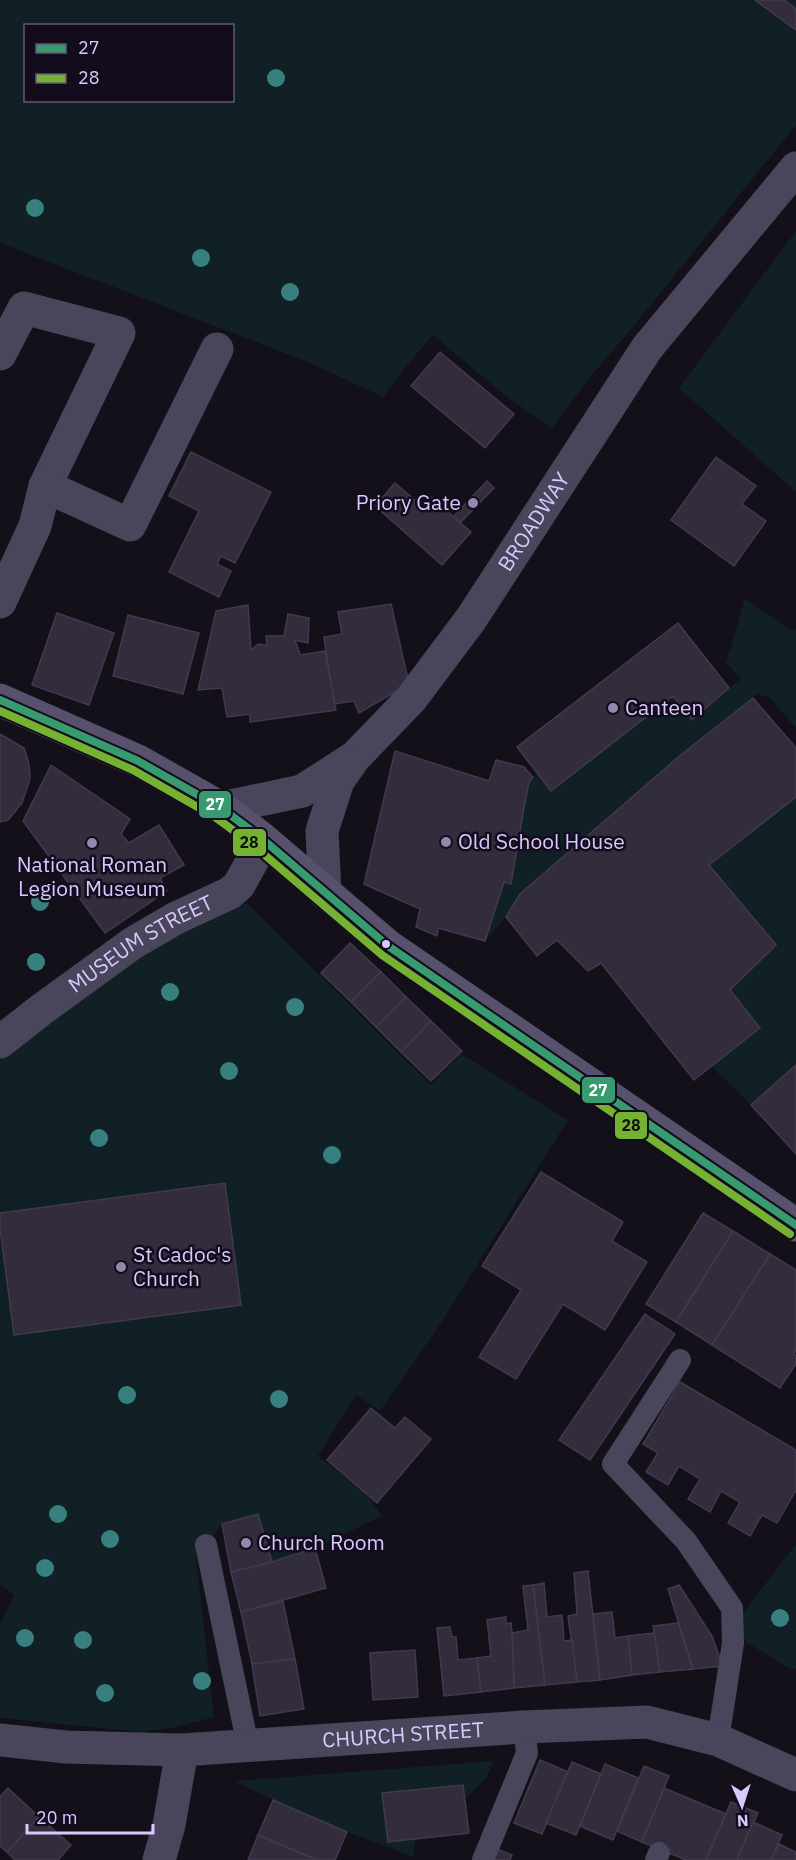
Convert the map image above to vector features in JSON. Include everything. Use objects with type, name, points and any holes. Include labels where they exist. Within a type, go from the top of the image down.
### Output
[{"type":"main road","points":[[0,700],[138,761],[221,808],[253,832],[388,946],[796,1225]]},
{"type":"street","name":"BROADWAY","points":[[221,808],[302,791],[355,757],[411,699],[471,619],[647,348],[796,168]]},
{"type":"street","points":[[0,354],[24,308],[119,333],[45,486],[35,526],[0,602]]},
{"type":"street","points":[[45,486],[130,525],[218,349]]},
{"type":"street","points":[[325,893],[322,831],[338,781],[355,757]]},
{"type":"street","name":"MUSEUM STREET","points":[[0,1042],[133,943],[176,918],[230,893],[238,885],[255,856],[253,832]]},
{"type":"street","name":"CHURCH STREET","points":[[0,1740],[66,1747],[182,1750],[524,1727],[647,1722],[718,1740],[796,1775]]},
{"type":"street","points":[[159,1860],[169,1825],[182,1750]]},
{"type":"lane","points":[[680,1360],[613,1464],[686,1541],[732,1608],[733,1643],[718,1740]]},
{"type":"lane","points":[[206,1545],[248,1746]]},
{"type":"lane","points":[[483,1860],[527,1753],[524,1727]]},
{"type":"shaded area","points":[[0,0],[796,0],[796,125],[591,376],[552,428],[507,397],[433,335],[383,397],[310,363],[0,243]]},
{"type":"shaded area","points":[[796,231],[796,492],[679,388]]},
{"type":"shaded area","points":[[745,599],[793,631],[796,628],[796,728],[769,697],[757,694],[682,754],[520,893],[506,917],[485,941],[504,882],[511,884],[526,795],[537,772],[551,790],[673,696],[692,720],[741,679],[726,663]]},
{"type":"shaded area","points":[[796,797],[796,1065],[751,1105],[711,1066],[730,990],[709,865]]},
{"type":"shaded area","points":[[247,903],[431,1085],[461,1054],[568,1120],[437,1329],[380,1411],[356,1395],[318,1456],[367,1495],[382,1516],[315,1548],[272,1562],[258,1514],[222,1524],[196,1558],[214,1717],[177,1727],[141,1732],[0,1718],[0,1625],[14,1595],[0,1584],[0,1055],[166,935]]},
{"type":"shaded area","points":[[796,1544],[796,1669],[789,1668],[746,1642],[737,1621]]},
{"type":"shaded area","points":[[493,1761],[487,1777],[465,1799],[463,1785],[383,1793],[388,1842],[415,1839],[414,1857],[323,1822],[235,1781]]},
{"type":"building","points":[[755,0],[784,0],[796,9],[796,30]]},
{"type":"building","points":[[440,352],[514,414],[485,448],[411,386]]},
{"type":"building","points":[[191,452],[271,492],[235,563],[221,556],[217,564],[231,571],[219,597],[169,572],[199,511],[169,496]]},
{"type":"building","points":[[716,457],[756,486],[742,504],[766,521],[734,566],[671,520]]},
{"type":"building","name":"Priory Gate","points":[[487,481],[494,488],[460,523],[453,517]]},
{"type":"building","points":[[395,483],[422,506],[431,497],[471,532],[442,565],[375,506]]},
{"type":"building","points":[[391,604],[409,684],[359,713],[354,701],[334,704],[324,637],[342,634],[338,612]]},
{"type":"building","points":[[248,605],[251,650],[258,644],[267,645],[266,636],[284,636],[288,614],[309,618],[308,643],[295,640],[300,655],[325,651],[336,710],[250,722],[250,714],[227,717],[222,688],[198,690],[216,611]]},
{"type":"building","points":[[57,613],[114,633],[89,705],[32,685]]},
{"type":"building","points":[[128,615],[199,633],[183,694],[113,676]]},
{"type":"building","name":"Canteen","points":[[678,623],[729,688],[692,720],[673,696],[551,791],[517,747]]},
{"type":"building","points":[[753,698],[796,748],[796,797],[709,865],[776,945],[730,990],[760,1028],[694,1080],[601,963],[588,971],[557,940],[537,956],[506,917],[520,894],[682,754]]},
{"type":"building","points":[[0,734],[24,748],[29,764],[30,779],[22,803],[8,820],[0,822]]},
{"type":"building","name":"Old School House","points":[[395,751],[489,781],[496,760],[524,767],[533,777],[529,783],[525,802],[511,884],[504,882],[485,941],[438,928],[437,936],[416,927],[420,909],[364,884]]},
{"type":"building","points":[[51,765],[130,819],[121,834],[129,843],[159,825],[184,865],[160,878],[167,891],[105,933],[23,821]]},
{"type":"building","points":[[350,943],[381,972],[351,1002],[321,973]]},
{"type":"building","points":[[381,972],[406,997],[376,1027],[351,1002]]},
{"type":"building","points":[[406,997],[431,1021],[401,1052],[376,1027]]},
{"type":"building","points":[[431,1021],[462,1051],[431,1081],[401,1052]]},
{"type":"building","points":[[796,1065],[796,1154],[751,1105]]},
{"type":"building","points":[[541,1172],[623,1222],[612,1241],[647,1262],[605,1330],[563,1304],[516,1379],[479,1357],[521,1290],[482,1266]]},
{"type":"building","name":"St Cadoc's Church","points":[[225,1183],[241,1305],[14,1335],[0,1213]]},
{"type":"building","points":[[703,1213],[733,1231],[676,1322],[646,1304]]},
{"type":"building","points":[[733,1231],[770,1254],[712,1345],[676,1322]]},
{"type":"building","points":[[770,1254],[796,1270],[796,1350],[794,1354],[796,1364],[780,1388],[712,1345]]},
{"type":"building","points":[[645,1314],[675,1334],[590,1460],[559,1440]]},
{"type":"building","points":[[680,1382],[796,1450],[796,1490],[777,1523],[762,1515],[750,1536],[728,1523],[740,1502],[721,1491],[710,1512],[688,1499],[700,1479],[679,1466],[668,1485],[646,1472],[658,1453],[643,1444]]},
{"type":"building","points":[[371,1408],[395,1428],[405,1417],[431,1439],[377,1503],[327,1460]]},
{"type":"building","name":"Church Room","points":[[258,1514],[272,1562],[231,1572],[222,1524]]},
{"type":"building","points":[[315,1548],[326,1588],[241,1612],[231,1572]]},
{"type":"building","points":[[588,1571],[600,1680],[577,1682],[568,1616],[577,1614],[574,1573]]},
{"type":"building","points":[[544,1583],[547,1617],[562,1615],[564,1641],[572,1640],[577,1682],[545,1685],[533,1585]]},
{"type":"building","points":[[533,1585],[545,1685],[514,1688],[512,1633],[528,1630],[523,1586]]},
{"type":"building","points":[[679,1585],[712,1636],[723,1666],[693,1669],[668,1589]]},
{"type":"building","points":[[283,1601],[295,1659],[252,1664],[241,1612]]},
{"type":"building","points":[[612,1612],[615,1638],[628,1636],[632,1675],[600,1680],[593,1614]]},
{"type":"building","points":[[506,1617],[506,1624],[511,1623],[514,1688],[481,1692],[477,1658],[491,1656],[487,1620]]},
{"type":"building","points":[[678,1623],[693,1669],[660,1672],[653,1626]]},
{"type":"building","points":[[450,1627],[452,1637],[456,1637],[458,1660],[477,1658],[481,1692],[444,1696],[437,1628]]},
{"type":"building","points":[[654,1633],[660,1672],[632,1675],[628,1636]]},
{"type":"building","points":[[415,1650],[418,1697],[373,1700],[370,1653]]},
{"type":"building","points":[[295,1659],[304,1709],[260,1716],[252,1664]]},
{"type":"building","points":[[540,1760],[568,1772],[542,1834],[514,1823]]},
{"type":"building","points":[[572,1762],[601,1774],[576,1835],[546,1823]]},
{"type":"building","points":[[605,1764],[638,1778],[613,1840],[580,1826]]},
{"type":"building","points":[[644,1766],[669,1776],[642,1842],[617,1831]]},
{"type":"building","points":[[463,1785],[469,1833],[388,1842],[382,1793]]},
{"type":"building","points":[[8,1788],[39,1817],[7,1852],[0,1846],[0,1797]]},
{"type":"building","points":[[664,1788],[726,1814],[706,1860],[686,1860],[642,1842]]},
{"type":"building","points":[[273,1800],[347,1832],[335,1860],[317,1860],[258,1835]]},
{"type":"building","points":[[731,1802],[758,1813],[737,1860],[706,1860]]},
{"type":"building","points":[[39,1817],[71,1845],[58,1860],[15,1860],[7,1852]]},
{"type":"building","points":[[753,1822],[782,1835],[771,1860],[737,1860]]},
{"type":"building","points":[[258,1835],[317,1860],[248,1860]]},
{"type":"building","points":[[779,1844],[796,1852],[796,1860],[771,1860]]},
{"type":"building","points":[[494,1848],[512,1855],[510,1860],[489,1860]]},
{"type":"transit line","name":"27","points":[[0,700],[138,761],[221,808],[260,837],[388,946],[796,1225]]},
{"type":"transit line","name":"28","points":[[0,711],[133,770],[215,817],[253,845],[382,955],[790,1234]]},
{"type":"place","name":"Priory Gate","points":[[473,503]]},
{"type":"place","name":"Canteen","points":[[613,708]]},
{"type":"place","name":"Old School House","points":[[446,842]]},
{"type":"place","name":"National Roman Legion Museum","points":[[92,843]]},
{"type":"place","name":"St Cadoc's Church","points":[[121,1267]]},
{"type":"place","name":"Church Room","points":[[246,1543]]}]
